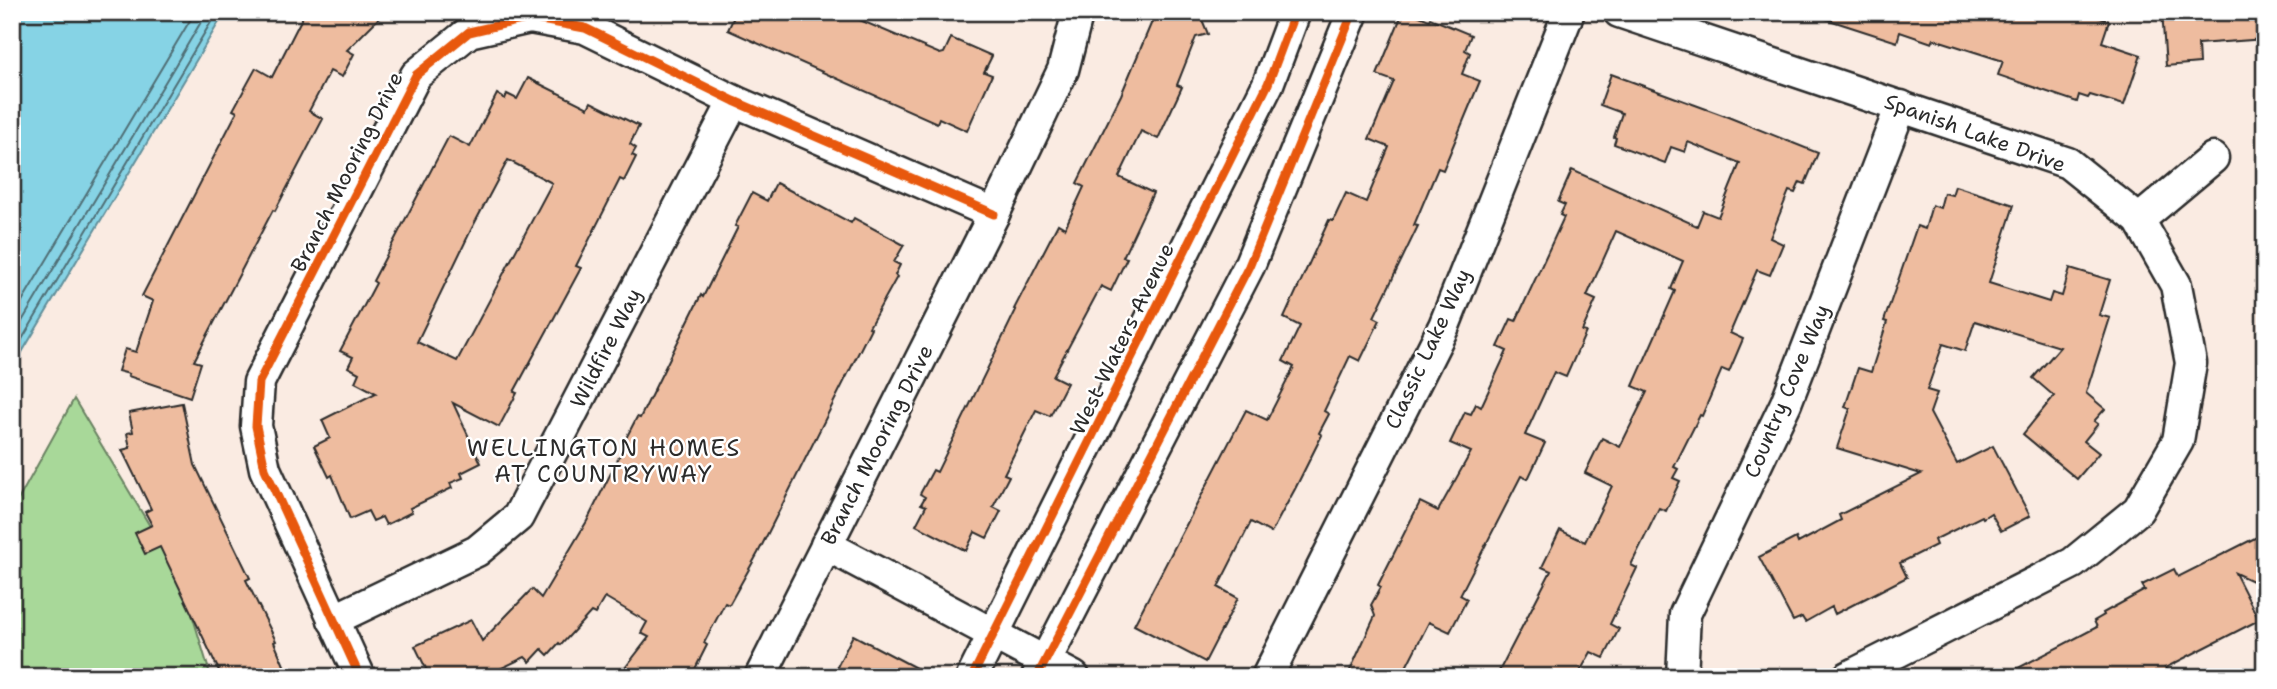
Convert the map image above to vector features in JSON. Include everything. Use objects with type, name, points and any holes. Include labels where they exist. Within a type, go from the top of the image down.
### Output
[{"type":"street","name":"Branch Mooring Drive","points":[[760,677],[994,214],[1063,70],[1078,12]]},
{"type":"street","name":"West Waters Avenue","points":[[972,677],[1268,84],[1295,12]]},
{"type":"street","points":[[1040,669],[1249,266],[1353,12]]},
{"type":"street","name":"Classic Lake Way","points":[[1266,677],[1444,326],[1569,12]]},
{"type":"street","name":"Spanish Lake Drive","points":[[1619,12],[2068,163],[2138,220],[2176,285],[2191,363],[2178,441],[2138,510],[2074,563],[1848,677]]},
{"type":"street","name":"Branch Mooring Drive","points":[[360,677],[265,469],[256,426],[258,382],[416,75],[469,32],[530,18],[584,28],[734,101],[994,214]]},
{"type":"street","name":"Wildfire Way","points":[[332,620],[477,551],[518,517],[734,101]]},
{"type":"street","name":"Country Cove Way","points":[[1682,677],[1685,614],[1786,403],[1901,106]]},
{"type":"street","points":[[2138,220],[2213,158]]},
{"type":"street","points":[[826,545],[993,636],[1040,669],[1074,677]]},
{"type":"green space","points":[[74,399],[181,578],[211,677],[12,677],[12,511]]},
{"type":"water","points":[[12,12],[225,12],[12,369]]},
{"type":"building","points":[[305,12],[385,12],[347,50],[354,54],[342,77],[330,71],[309,111],[323,119],[194,361],[201,363],[190,397],[118,371],[125,349],[136,352],[153,301],[142,296],[237,112],[233,110],[256,68],[272,77]]},
{"type":"building","points":[[736,12],[841,12],[940,54],[944,53],[951,38],[992,56],[984,72],[992,75],[967,131],[939,118],[937,123],[728,30]]},
{"type":"building","points":[[1156,12],[1199,12],[1208,34],[1196,37],[1177,85],[1182,87],[1158,139],[1141,131],[1119,177],[1153,193],[1123,257],[1127,258],[1111,291],[1101,286],[1053,376],[1067,383],[1050,416],[1036,410],[1004,474],[1009,476],[993,507],[1001,511],[987,538],[975,532],[966,551],[916,525],[926,506],[921,504],[925,497],[920,494],[933,470],[937,472],[1016,310],[1014,309],[1058,224],[1065,228],[1084,187],[1077,183],[1121,95]]},
{"type":"building","points":[[1403,12],[1429,20],[1430,18],[1471,35],[1465,50],[1470,53],[1462,74],[1480,81],[1443,170],[1438,168],[1414,225],[1418,226],[1374,317],[1380,320],[1360,361],[1350,356],[1324,411],[1329,414],[1319,433],[1322,435],[1295,489],[1271,533],[1251,522],[1218,587],[1238,598],[1205,662],[1134,625],[1246,410],[1267,420],[1294,367],[1283,361],[1300,326],[1284,318],[1329,220],[1333,221],[1346,193],[1366,202],[1389,147],[1369,139],[1394,81],[1377,75]]},
{"type":"building","points":[[1821,12],[2083,12],[2109,21],[2102,42],[2141,55],[2124,105],[2090,95],[2088,98],[2079,95],[2077,102],[1998,75],[2003,61],[1934,39],[1932,43],[1900,32],[1897,42],[1820,17]]},
{"type":"building","points":[[2162,12],[2265,12],[2265,39],[2198,44],[2199,63],[2166,66]]},
{"type":"building","points":[[1611,74],[1818,153],[1805,184],[1800,182],[1795,193],[1789,191],[1770,238],[1783,244],[1770,275],[1757,270],[1730,333],[1743,339],[1729,372],[1722,369],[1702,416],[1700,415],[1674,467],[1678,469],[1673,478],[1680,481],[1666,511],[1659,508],[1631,565],[1637,568],[1610,624],[1619,629],[1604,658],[1591,652],[1577,677],[1496,677],[1551,571],[1542,567],[1560,530],[1585,542],[1612,486],[1585,473],[1602,438],[1620,447],[1647,392],[1633,386],[1675,291],[1671,289],[1683,261],[1616,231],[1587,296],[1596,300],[1582,331],[1586,332],[1566,377],[1554,372],[1525,435],[1545,443],[1528,479],[1521,476],[1460,595],[1467,599],[1450,632],[1429,622],[1401,677],[1347,677],[1375,616],[1371,605],[1381,587],[1378,585],[1420,502],[1438,511],[1471,452],[1450,443],[1465,412],[1471,414],[1476,404],[1481,407],[1507,351],[1498,347],[1511,319],[1516,321],[1564,217],[1560,215],[1565,205],[1558,202],[1572,170],[1697,226],[1703,211],[1718,217],[1740,163],[1688,142],[1685,152],[1671,147],[1665,163],[1614,144],[1622,113],[1600,105]]},
{"type":"building","points":[[528,78],[588,108],[591,102],[639,126],[630,144],[636,148],[632,155],[636,157],[624,181],[620,179],[576,266],[581,268],[514,392],[517,393],[499,427],[453,403],[481,463],[461,473],[463,478],[450,483],[452,488],[410,508],[412,512],[386,525],[382,517],[373,521],[368,511],[350,519],[332,475],[329,477],[314,446],[330,438],[322,420],[376,393],[355,382],[359,373],[348,367],[353,357],[340,351],[376,283],[373,281],[449,136],[470,147],[497,94],[505,99],[507,94],[517,99]],"holes":[[[508,160],[552,183],[457,361],[417,342]]]},
{"type":"building","points":[[776,183],[851,223],[854,218],[904,245],[894,262],[900,265],[895,275],[897,277],[869,327],[871,328],[758,553],[729,605],[725,603],[704,643],[707,645],[691,677],[618,677],[649,637],[641,633],[647,622],[605,597],[595,614],[591,612],[561,645],[559,643],[548,655],[542,649],[530,662],[525,657],[483,677],[430,677],[415,646],[471,620],[482,641],[532,589],[541,598],[587,521],[626,443],[624,442],[637,417],[640,418],[701,295],[703,297],[752,193],[767,201]]},
{"type":"building","points":[[1955,186],[2014,205],[1989,283],[2049,302],[2052,293],[2062,296],[2070,268],[2110,280],[2099,315],[2110,318],[2086,393],[2105,409],[2094,421],[2098,424],[2084,441],[2099,453],[2077,479],[2023,434],[2054,396],[2033,378],[2060,347],[1975,321],[1965,351],[1943,344],[1927,390],[1937,393],[1930,413],[1957,464],[1993,446],[2030,516],[2001,531],[1991,513],[1983,518],[1982,516],[1934,540],[1936,545],[1900,563],[1907,577],[1835,614],[1832,607],[1805,622],[1802,617],[1793,621],[1759,557],[1796,538],[1798,543],[1841,520],[1839,515],[1921,474],[1837,448],[1850,409],[1845,407],[1858,368],[1871,372],[1887,322],[1884,321],[1917,226],[1925,229],[1932,205],[1940,208],[1944,193],[1952,195]]},
{"type":"building","points":[[182,403],[195,465],[250,578],[246,580],[276,641],[274,642],[289,677],[222,677],[160,547],[145,554],[135,533],[152,525],[145,512],[151,509],[122,450],[130,448],[127,433],[133,432],[129,413]]},
{"type":"building","points":[[2265,533],[2265,587],[2235,573],[2259,620],[2165,668],[2170,677],[2001,677],[2097,627],[2094,621],[2104,615],[2103,613],[2145,590],[2142,585],[2174,569],[2178,577]]},
{"type":"building","points":[[853,635],[933,677],[832,677]]},
{"type":"cycle path","points":[[972,677],[1268,84],[1295,12]]},
{"type":"cycle path","points":[[1037,677],[1249,266],[1353,12]]},
{"type":"cycle path","points":[[360,677],[265,469],[256,426],[259,382],[416,75],[469,32],[530,18],[585,28],[734,101],[994,214]]},
{"type":"district","name":"WELLINGTON HOMES AT COUNTRYWAY","points":[[604,461]]}]
